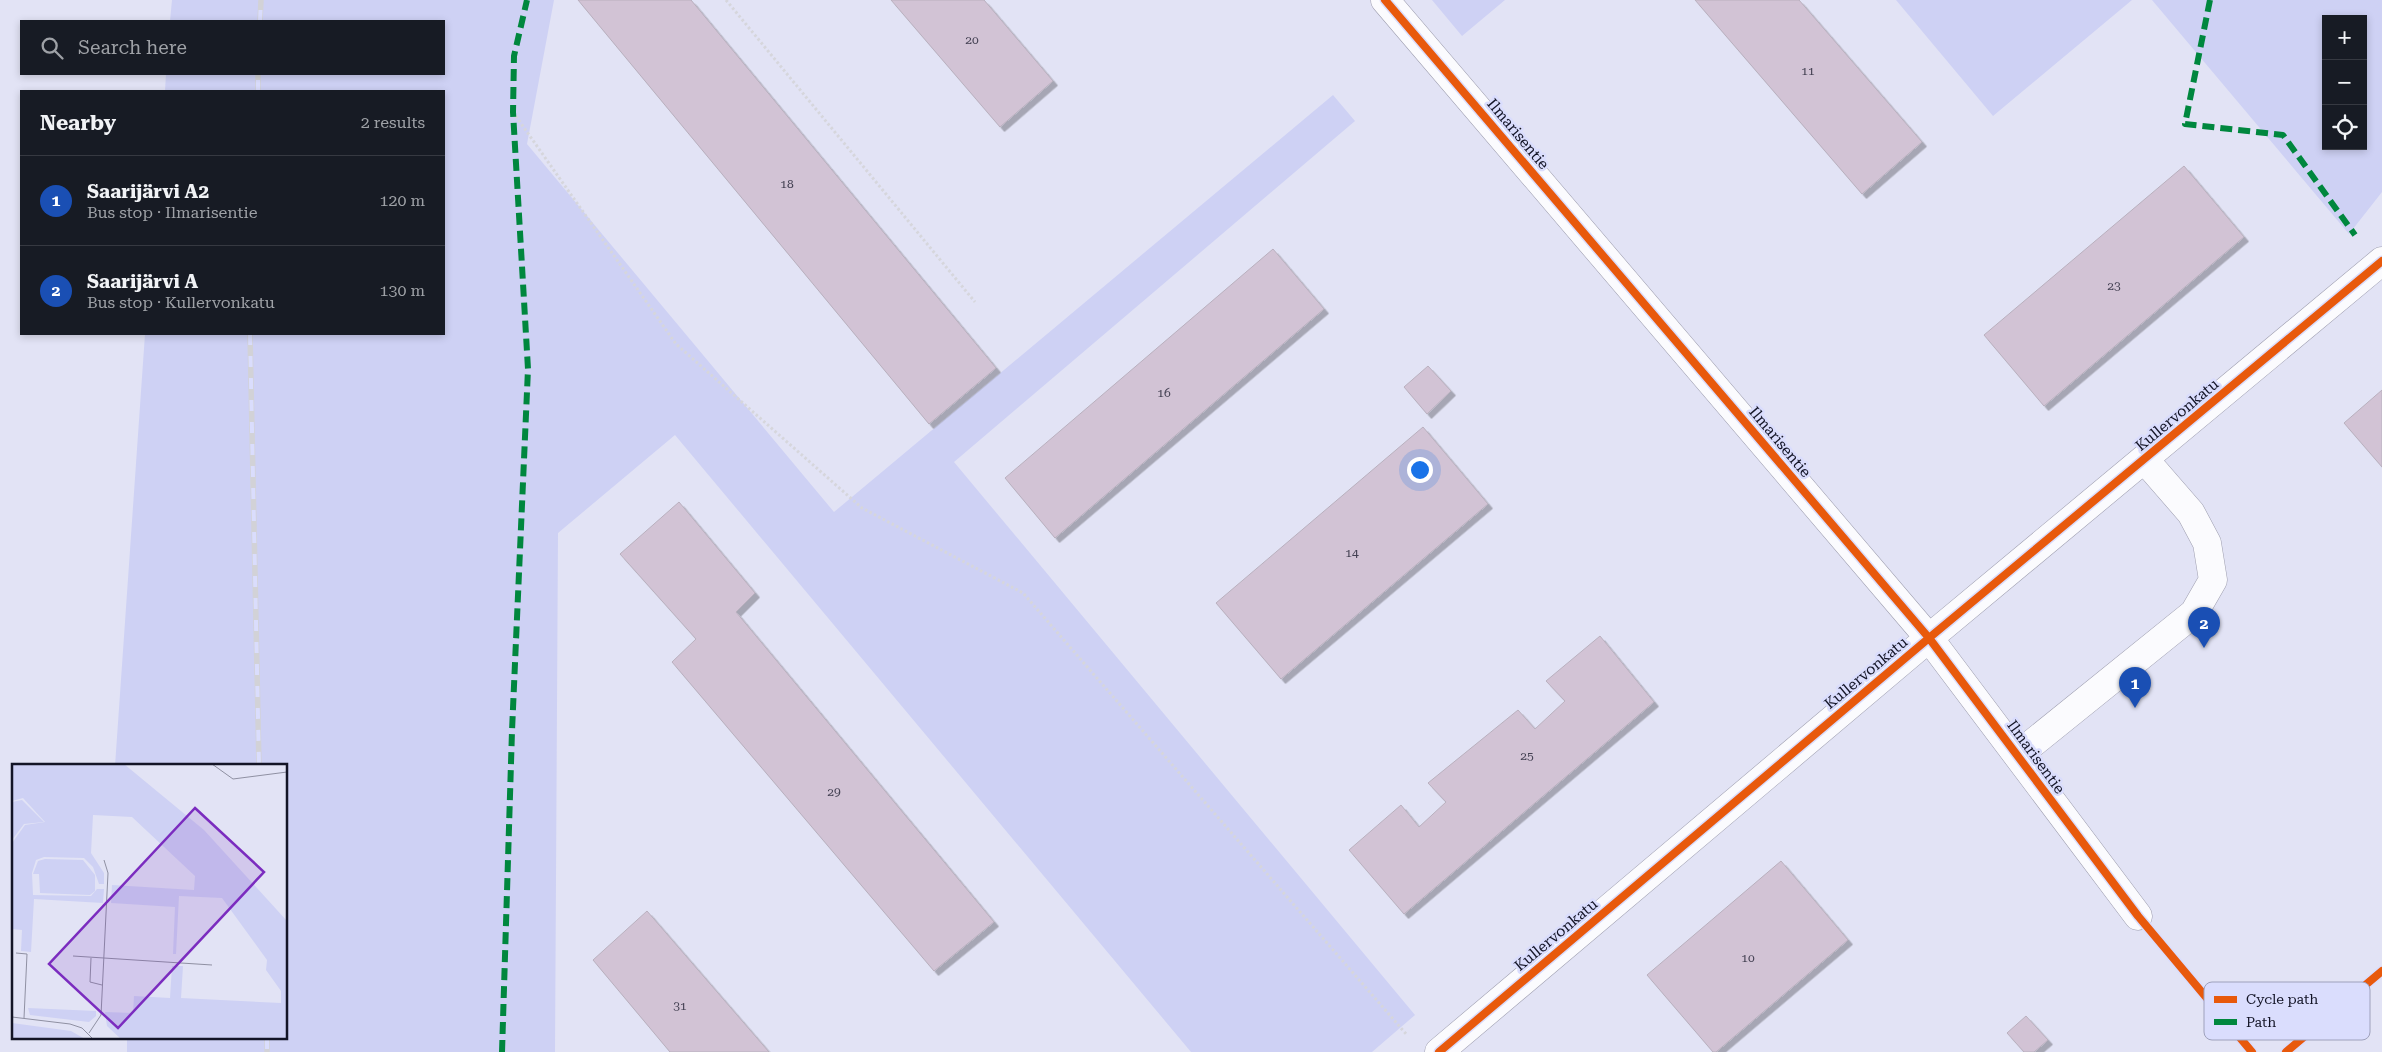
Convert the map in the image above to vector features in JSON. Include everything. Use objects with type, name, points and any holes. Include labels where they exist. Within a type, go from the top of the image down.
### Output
[{"type":"street","name":"Ilmarisentie","points":[[1385,0],[1929,638],[2138,916]]},
{"type":"street","name":"Kullervonkatu","points":[[1439,1052],[1929,638],[2146,460],[2382,261]]},
{"type":"street","points":[[2018,755],[2194,613],[2213,580],[2207,543],[2191,513],[2146,460]]},
{"type":"path","points":[[726,0],[975,302]]},
{"type":"path","points":[[513,112],[676,344],[862,508],[1023,593],[1407,1035]]},
{"type":"shaded area","points":[[172,0],[554,0],[527,144],[834,512],[1333,95],[1355,121],[954,462],[1415,1015],[1372,1052],[1191,1052],[675,435],[558,533],[555,1052],[127,1052],[127,1040],[288,1040],[288,764],[115,764],[145,335],[445,335],[445,90],[165,90],[166,75],[445,75],[445,20],[170,20]]},
{"type":"shaded area","points":[[1432,0],[1505,0],[1462,36]]},
{"type":"shaded area","points":[[1896,0],[2132,0],[1993,116]]},
{"type":"shaded area","points":[[2152,0],[2382,0],[2382,192],[2349,234]]},
{"type":"building","points":[[578,0],[691,0],[996,368],[929,424]]},
{"type":"building","points":[[891,0],[984,0],[1053,81],[1000,127]]},
{"type":"building","points":[[1695,0],[1799,0],[1922,142],[1862,194]]},
{"type":"building","points":[[2184,166],[2244,237],[2044,406],[1984,335]]},
{"type":"building","points":[[1273,249],[1324,309],[1055,538],[1005,478]]},
{"type":"building","points":[[1428,366],[1451,391],[1427,414],[1404,387]]},
{"type":"building","points":[[2382,390],[2382,467],[2344,423]]},
{"type":"building","points":[[1423,427],[1488,504],[1281,679],[1216,603]]},
{"type":"building","points":[[679,502],[755,593],[736,612],[994,922],[934,971],[672,662],[696,639],[620,554]]},
{"type":"building","points":[[1600,636],[1654,702],[1404,914],[1349,850],[1401,805],[1419,827],[1446,802],[1428,783],[1518,710],[1535,729],[1565,701],[1546,681]]},
{"type":"building","points":[[1781,861],[1848,940],[1716,1052],[1713,1052],[1647,975]]},
{"type":"building","points":[[647,911],[769,1052],[670,1052],[593,960]]},
{"type":"building","points":[[2026,1016],[2048,1040],[2034,1052],[2024,1052],[2007,1033]]},
{"type":"railway","points":[[260,20],[261,0]]},
{"type":"railway","points":[[258,75],[258,90]]},
{"type":"railway","points":[[250,335],[259,764]]},
{"type":"railway","points":[[267,1040],[267,1052]]},
{"type":"marked path","points":[[502,1052],[512,731],[528,369],[513,112],[514,56],[527,0]]},
{"type":"marked path","points":[[2210,0],[2185,124],[2283,135],[2355,235]]},
{"type":"cycle path","points":[[1385,0],[1929,638],[2138,916],[2204,995]]},
{"type":"cycle path","points":[[1439,1052],[1929,638],[2382,261]]},
{"type":"cycle path","points":[[2369,982],[2382,971]]},
{"type":"cycle path","points":[[2242,1040],[2252,1052]]},
{"type":"cycle path","points":[[2286,1052],[2300,1040]]},
{"type":"place","name":"Saarijärvi A","points":[[2204,648]]},
{"type":"place","name":"Saarijärvi A2","points":[[2135,708]]}]
